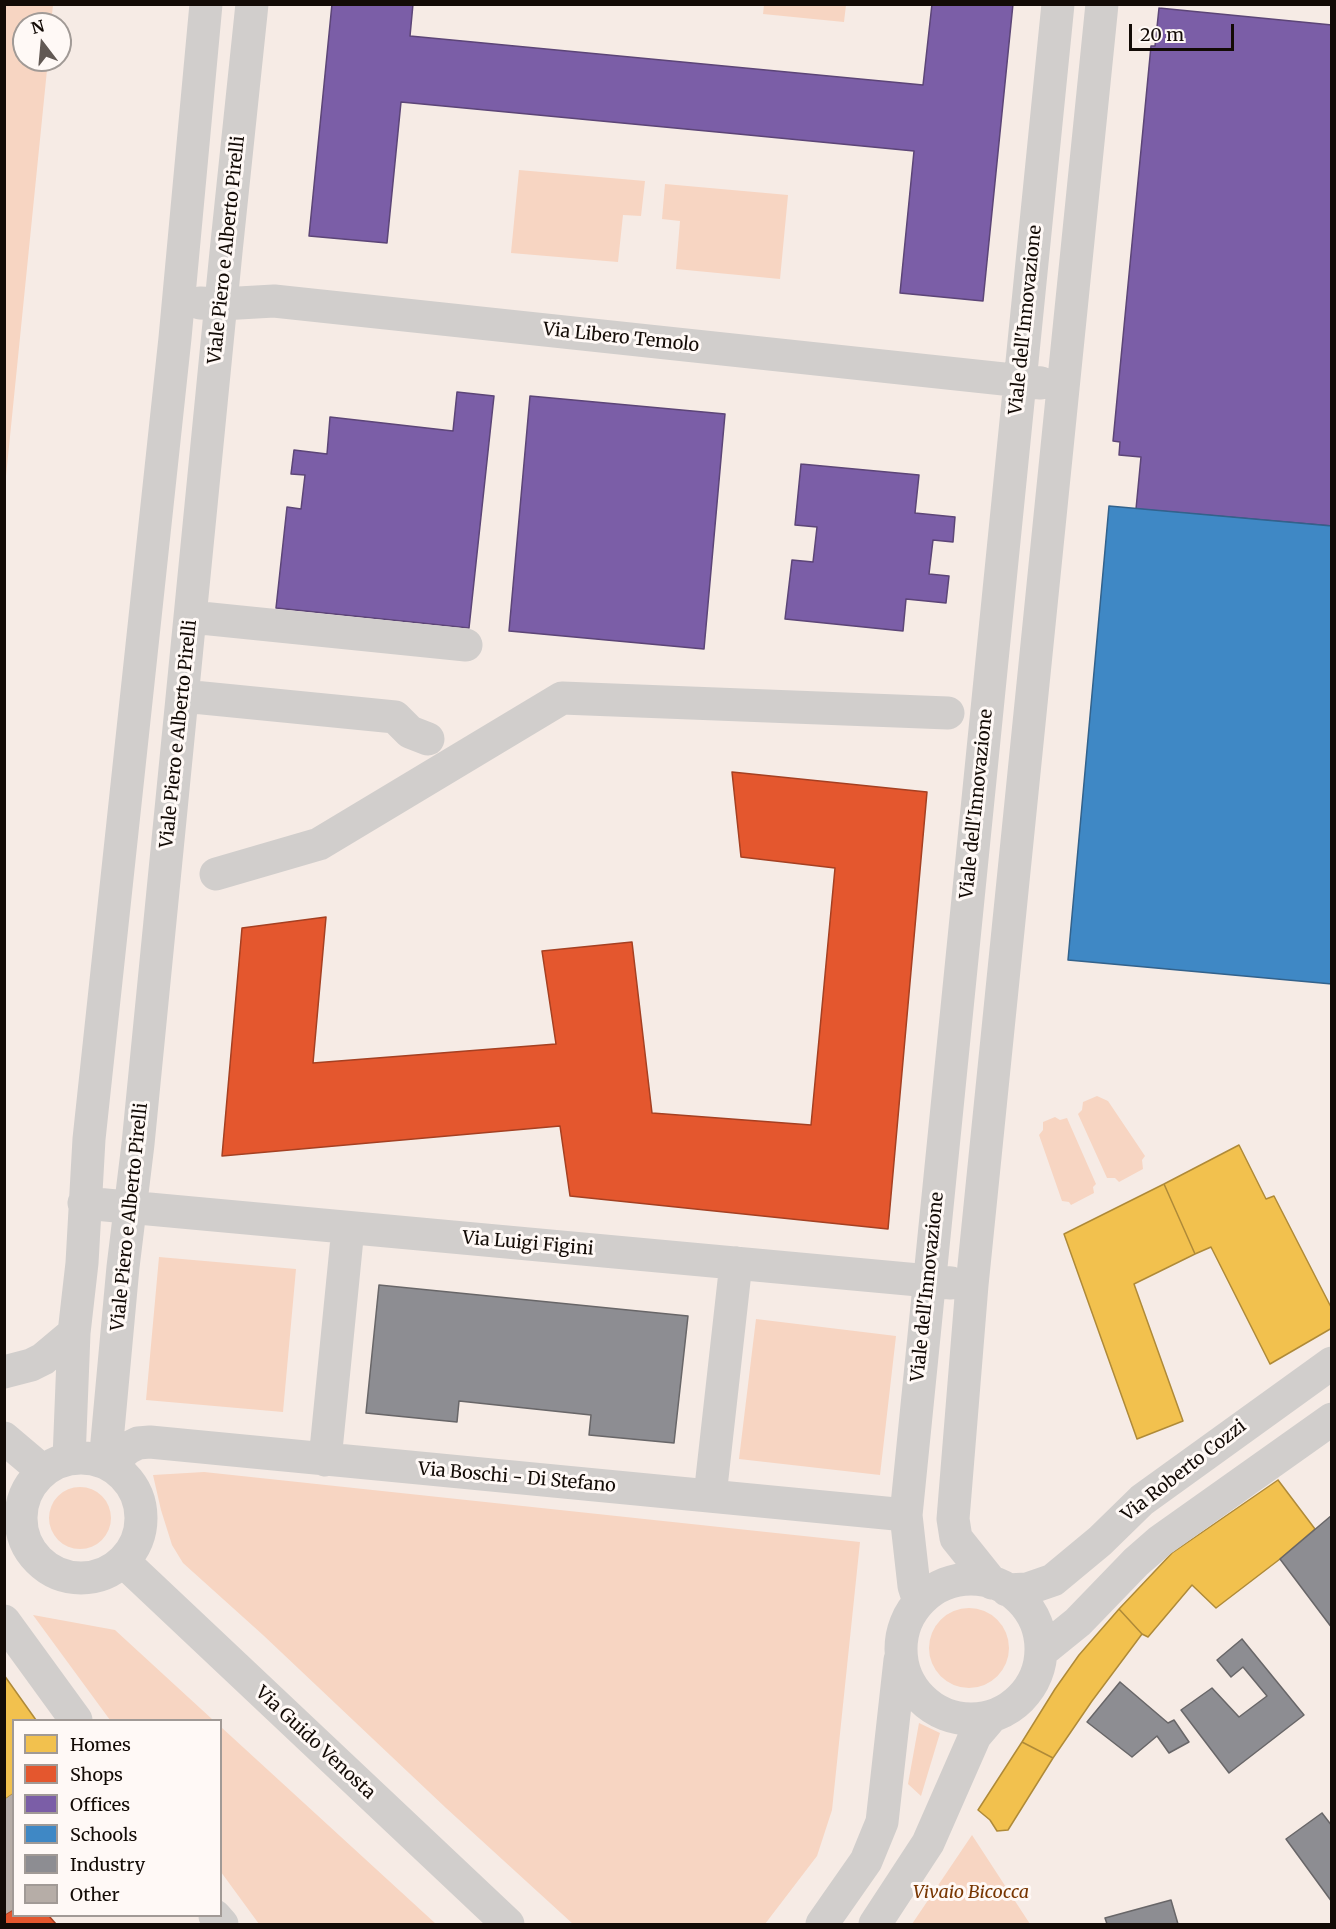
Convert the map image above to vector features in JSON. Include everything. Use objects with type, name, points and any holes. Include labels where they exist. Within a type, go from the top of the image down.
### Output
[{"type":"street","points":[[56,1465],[82,1263],[84,1203],[178,301],[206,4]]},
{"type":"street","name":"Viale Piero e Alberto Pirelli","points":[[109,1465],[123,1267],[131,1208],[252,4]]},
{"type":"street","name":"Viale dell'Innovazione","points":[[919,1602],[914,1586],[906,1515],[1058,4]]},
{"type":"street","points":[[999,1586],[956,1538],[953,1519],[972,1285],[1102,4]]},
{"type":"street","name":"Via Libero Temolo","points":[[178,301],[221,304],[274,301],[1063,386]]},
{"type":"street","points":[[191,617],[466,645]]},
{"type":"street","points":[[183,696],[395,717],[410,732],[428,739]]},
{"type":"street","points":[[216,874],[319,844],[562,698],[948,713]]},
{"type":"street","name":"Via Luigi Figini","points":[[84,1203],[972,1285]]},
{"type":"street","points":[[325,1460],[348,1228]]},
{"type":"street","points":[[710,1496],[736,1263]]},
{"type":"street","points":[[4,1372],[31,1365],[43,1359],[74,1333]]},
{"type":"street","name":"Via Roberto Cozzi","points":[[822,1924],[866,1861],[882,1822],[901,1649],[906,1623],[919,1602],[933,1590],[949,1583],[970,1580],[1027,1589],[1053,1580],[1093,1547],[1142,1500],[1242,1425],[1332,1363]]},
{"type":"street","points":[[1041,1652],[1078,1622],[1136,1562],[1160,1542],[1332,1419]]},
{"type":"street","points":[[4,1438],[56,1465]]},
{"type":"street","name":"Via Boschi - Di Stefano","points":[[109,1465],[128,1448],[138,1443],[150,1442],[906,1515]]},
{"type":"street","points":[[83,1458],[109,1465],[124,1476],[139,1501],[141,1512],[139,1534],[132,1548],[123,1561],[98,1575],[76,1578],[54,1572],[36,1558],[24,1539],[21,1510],[28,1489],[36,1477],[56,1465],[83,1458]]},
{"type":"street","name":"Via Guido Venosta","points":[[123,1561],[508,1924]]},
{"type":"street","name":"Via Roberto Cozzi","points":[[875,1924],[928,1843],[975,1736],[992,1716],[1014,1704],[1026,1692],[1035,1676],[1041,1652],[1038,1630],[1032,1614],[1017,1598],[999,1586]]},
{"type":"street","points":[[4,1621],[75,1719]]},
{"type":"street","name":"Via Roberto Cozzi","points":[[901,1649],[903,1670],[908,1682],[933,1708],[965,1719],[992,1716]]},
{"type":"street","points":[[882,1822],[928,1843]]},
{"type":"green space","points":[[5,4],[53,5],[52,12],[12,12],[12,72],[47,72],[5,486]]},
{"type":"green space","points":[[764,5],[846,5],[844,22],[763,14]]},
{"type":"green space","points":[[519,170],[645,181],[641,216],[623,215],[618,262],[511,253]]},
{"type":"green space","points":[[665,184],[788,195],[780,279],[676,269],[680,221],[662,219]]},
{"type":"green space","points":[[1097,1096],[1108,1101],[1145,1156],[1142,1160],[1143,1169],[1119,1182],[1115,1178],[1107,1178],[1078,1114],[1082,1110],[1083,1102]]},
{"type":"green space","points":[[1055,1117],[1060,1120],[1067,1118],[1096,1184],[1093,1187],[1094,1193],[1071,1205],[1069,1202],[1062,1201],[1039,1135],[1043,1130],[1043,1122]]},
{"type":"green space","points":[[159,1257],[296,1269],[283,1412],[146,1400]]},
{"type":"green space","points":[[756,1319],[896,1336],[880,1475],[739,1459]]},
{"type":"green space","points":[[204,1472],[860,1542],[832,1810],[817,1856],[765,1924],[573,1924],[183,1563],[172,1545],[153,1475]]},
{"type":"green space","points":[[80,1487],[102,1496],[111,1518],[102,1540],[80,1549],[58,1540],[49,1518],[58,1496]]},
{"type":"green space","points":[[969,1608],[984,1611],[997,1620],[1006,1633],[1009,1648],[1006,1663],[997,1676],[984,1685],[969,1688],[954,1685],[941,1676],[932,1663],[929,1648],[932,1633],[941,1620],[954,1611]]},
{"type":"green space","points":[[33,1615],[115,1630],[212,1719],[109,1719]]},
{"type":"green space","points":[[919,1723],[940,1733],[921,1796],[908,1784]]},
{"type":"green space","points":[[222,1728],[436,1924],[259,1924],[222,1873]]},
{"type":"green space","name":"Vivaio Bicocca","points":[[972,1835],[1030,1924],[912,1924]]},
{"type":"building: Homes","points":[[1239,1145],[1266,1199],[1274,1196],[1332,1309],[1332,1328],[1270,1364],[1211,1247],[1195,1254],[1164,1184]]},
{"type":"building: Homes","points":[[1164,1184],[1195,1254],[1134,1284],[1183,1421],[1137,1439],[1064,1234]]},
{"type":"building: Homes","points":[[1278,1480],[1315,1529],[1216,1608],[1192,1585],[1148,1637],[1142,1634],[1119,1609],[1172,1553]]},
{"type":"building: Homes","points":[[1119,1609],[1142,1634],[1053,1758],[1022,1742],[1079,1655]]},
{"type":"building: Homes","points":[[4,1675],[35,1719],[12,1719],[12,1794],[4,1800]]},
{"type":"building: Homes","points":[[1022,1742],[1053,1758],[1008,1830],[997,1831],[990,1820],[978,1810]]},
{"type":"building: Shops","points":[[732,772],[927,792],[888,1229],[570,1196],[560,1126],[222,1156],[242,928],[326,917],[313,1063],[556,1044],[542,951],[632,942],[652,1113],[811,1125],[835,868],[741,857]]},
{"type":"building: Shops","points":[[12,1910],[12,1917],[50,1917],[56,1924],[4,1924],[4,1915]]},
{"type":"building: Offices","points":[[332,4],[413,4],[410,36],[923,85],[932,4],[1013,4],[983,301],[900,293],[914,151],[738,134],[401,102],[387,243],[309,236]]},
{"type":"building: Offices","points":[[1159,8],[1332,25],[1332,526],[1136,509],[1141,457],[1119,455],[1120,442],[1113,441],[1151,46],[1155,46]]},
{"type":"building: Offices","points":[[457,392],[494,396],[469,628],[276,608],[287,507],[301,509],[305,475],[291,474],[294,450],[327,454],[330,417],[453,431]]},
{"type":"building: Offices","points":[[530,396],[725,414],[704,649],[509,631]]},
{"type":"building: Offices","points":[[801,464],[919,475],[915,513],[955,517],[953,542],[933,540],[929,574],[949,576],[946,603],[906,599],[903,631],[785,619],[792,560],[813,562],[817,527],[795,525]]},
{"type":"building: Schools","points":[[1109,506],[1332,526],[1332,984],[1068,960]]},
{"type":"building: Industry","points":[[379,1285],[688,1316],[674,1443],[589,1435],[591,1415],[459,1401],[457,1422],[366,1413]]},
{"type":"building: Industry","points":[[1332,1515],[1332,1628],[1280,1559]]},
{"type":"building: Industry","points":[[1242,1639],[1304,1715],[1229,1773],[1181,1710],[1212,1688],[1239,1717],[1267,1696],[1243,1667],[1231,1677],[1217,1660]]},
{"type":"building: Industry","points":[[1120,1682],[1168,1723],[1174,1720],[1189,1742],[1169,1753],[1157,1736],[1132,1757],[1087,1722]]},
{"type":"building: Industry","points":[[1322,1813],[1332,1826],[1332,1902],[1286,1839]]},
{"type":"building: Industry","points":[[1171,1900],[1178,1924],[1107,1924],[1105,1918]]},
{"type":"building: Other","points":[[12,1794],[12,1910],[4,1915],[4,1800]]}]
